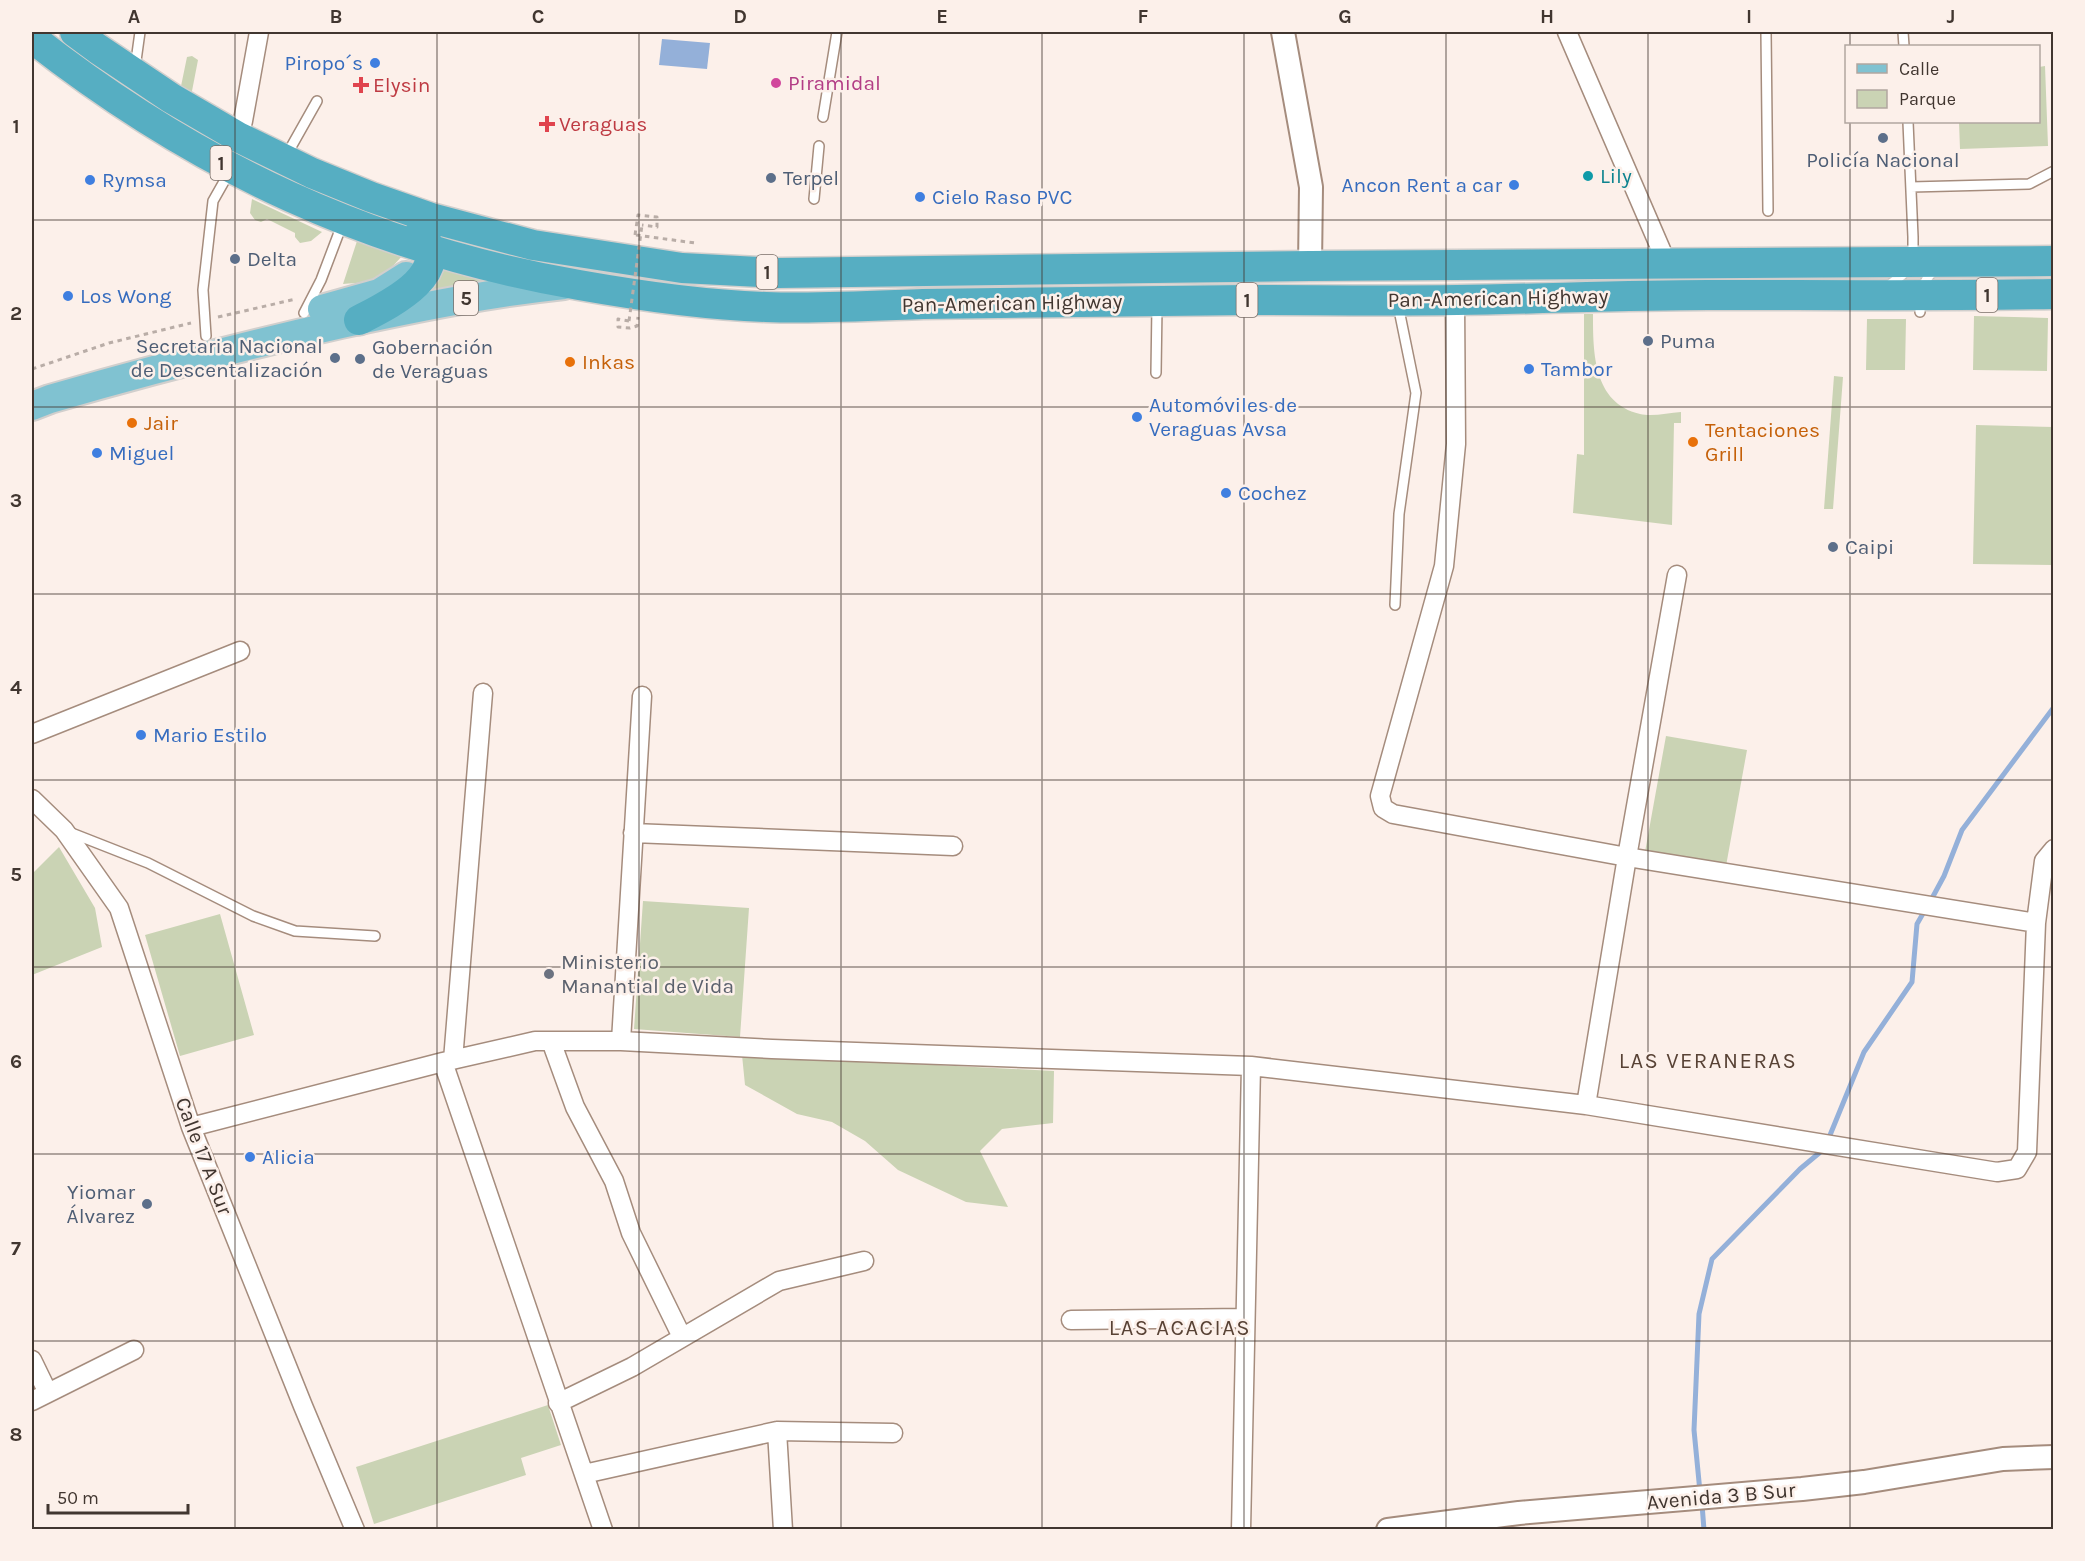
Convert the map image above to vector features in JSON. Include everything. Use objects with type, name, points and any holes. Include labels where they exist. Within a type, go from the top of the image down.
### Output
[{"type":"highway","name":"Pan-American Highway","points":[[75,32],[134,74],[238,137],[341,185],[401,207],[533,245],[682,268],[778,273],[1310,266],[2054,261]]},
{"type":"highway","name":"Pan-American Highway","points":[[32,38],[81,76],[162,129],[231,169],[283,194],[345,220],[430,250],[539,279],[633,295],[697,303],[767,307],[840,307],[1157,300],[1455,300],[1704,295],[1875,295],[1920,304],[2054,294]]},
{"type":"highway","points":[[81,76],[122,92],[211,140],[225,143],[238,137]]},
{"type":"highway","points":[[341,185],[368,205],[417,231],[425,239],[430,250],[426,270],[414,287],[400,298],[359,320]]},
{"type":"highway","points":[[430,250],[446,244],[462,243],[555,258],[600,256]]},
{"type":"highway","points":[[1098,302],[1172,290],[1283,284],[1299,277],[1310,266],[1321,274],[1340,282],[1449,288],[1515,298]]},
{"type":"highway","points":[[539,279],[580,276],[652,281],[669,278],[682,268],[696,281],[709,287],[840,307]]},
{"type":"main road","points":[[32,386],[206,336],[359,300],[385,290],[404,279],[430,250]]},
{"type":"main road","name":"5","points":[[32,406],[198,358],[359,320],[466,298],[575,284]]},
{"type":"street","points":[[238,137],[259,32]]},
{"type":"street","points":[[1283,32],[1311,188],[1310,266]]},
{"type":"street","points":[[1567,32],[1662,252],[1664,263]]},
{"type":"street","points":[[1455,300],[1456,444],[1444,566],[1380,796],[1383,808],[1393,814],[1627,857],[2036,924]]},
{"type":"street","points":[[1586,1105],[1677,575]]},
{"type":"street","points":[[32,734],[240,651]]},
{"type":"street","points":[[483,693],[448,1061],[558,1403],[603,1530]]},
{"type":"street","points":[[621,1041],[642,696]]},
{"type":"street","name":"Calle 17 A Sur","points":[[32,799],[64,830],[120,908],[191,1127],[298,1396],[355,1530]]},
{"type":"street","points":[[633,833],[953,846]]},
{"type":"street","points":[[191,1127],[535,1041],[621,1041],[772,1049],[1251,1066],[1586,1105],[1997,1172],[2017,1169],[2027,1152],[2036,924],[2044,861],[2054,849]]},
{"type":"street","points":[[551,1041],[575,1107],[615,1181],[632,1233],[682,1337]]},
{"type":"street","points":[[1241,1530],[1251,1066]]},
{"type":"street","points":[[558,1403],[632,1367],[779,1281],[864,1261]]},
{"type":"street","points":[[1071,1320],[1245,1318]]},
{"type":"street","points":[[32,1360],[40,1397],[134,1350]]},
{"type":"street","points":[[584,1474],[777,1431],[893,1433]]},
{"type":"street","points":[[777,1431],[783,1530]]},
{"type":"street","name":"Avenida 3 B Sur","points":[[1393,1529],[1519,1513],[1802,1489],[1864,1482],[2002,1459],[2054,1457]]},
{"type":"lane","points":[[134,74],[140,32]]},
{"type":"lane","points":[[823,117],[837,32]]},
{"type":"lane","points":[[1766,32],[1768,211]]},
{"type":"lane","points":[[284,160],[317,101]]},
{"type":"lane","points":[[1875,295],[1897,280],[1913,261],[1908,123]]},
{"type":"lane","points":[[814,198],[819,146]]},
{"type":"lane","points":[[206,336],[203,290],[213,201],[231,169]]},
{"type":"lane","points":[[1911,187],[2029,184],[2054,171]]},
{"type":"lane","points":[[303,313],[321,280],[345,220]]},
{"type":"lane","points":[[1920,304],[1929,274],[1944,261]]},
{"type":"lane","points":[[1156,373],[1157,300]]},
{"type":"lane","points":[[1395,605],[1399,514],[1416,393],[1397,300]]},
{"type":"lane","points":[[64,830],[147,863],[253,916],[295,931],[375,936]]},
{"type":"path","points":[[636,235],[638,215],[657,217],[657,227],[642,225],[629,321],[618,320],[618,327],[638,326],[638,315]]},
{"type":"path","points":[[626,233],[703,245]]},
{"type":"green space","points":[[192,56],[198,60],[192,91],[188,94],[180,91],[187,57]]},
{"type":"green space","points":[[2045,66],[2048,146],[1960,149],[1959,123],[2040,123],[2040,67]]},
{"type":"green space","points":[[252,199],[322,232],[311,241],[300,243],[295,233],[267,219],[261,222],[255,220],[250,213]]},
{"type":"green space","points":[[357,241],[402,256],[377,278],[343,284]]},
{"type":"green space","points":[[444,265],[495,283],[424,295]]},
{"type":"green space","points":[[1584,314],[1593,314],[1595,359],[1604,388],[1613,399],[1624,408],[1645,415],[1681,412],[1681,423],[1674,423],[1672,525],[1573,513],[1577,454],[1584,455]]},
{"type":"green space","points":[[1974,316],[2048,318],[2047,371],[1973,370]]},
{"type":"green space","points":[[1867,319],[1906,319],[1905,370],[1866,370]]},
{"type":"green space","points":[[1834,376],[1843,377],[1833,509],[1824,509]]},
{"type":"green space","points":[[1976,425],[2053,427],[2053,565],[1973,564]]},
{"type":"green space","points":[[1666,736],[1747,750],[1726,866],[1645,852]]},
{"type":"green space","points":[[59,847],[95,908],[102,947],[32,975],[32,874]]},
{"type":"green space","points":[[643,901],[749,908],[740,1037],[634,1029]]},
{"type":"green space","points":[[220,914],[254,1035],[180,1056],[145,935]]},
{"type":"green space","points":[[742,1055],[1054,1071],[1053,1123],[1002,1129],[980,1151],[1008,1207],[966,1202],[898,1170],[865,1141],[832,1122],[797,1114],[745,1085]]},
{"type":"green space","points":[[548,1405],[561,1445],[521,1458],[526,1475],[374,1524],[356,1467]]},
{"type":"water","points":[[662,39],[710,43],[707,69],[659,65]]},
{"type":"waterway","points":[[1930,902],[1944,876],[1962,830],[2054,707]]},
{"type":"waterway","points":[[1828,1140],[1864,1052],[1912,982],[1917,924],[1925,910]]},
{"type":"waterway","points":[[1700,1492],[1694,1430],[1699,1314],[1712,1259],[1800,1169],[1824,1149]]},
{"type":"waterway","points":[[1702,1504],[1704,1530]]},
{"type":"place","name":"Piropo´s","points":[[375,63]]},
{"type":"place","name":"Piramidal","points":[[776,83]]},
{"type":"place","name":"Elysin","points":[[361,85]]},
{"type":"place","name":"Veraguas","points":[[547,124]]},
{"type":"place","name":"Policía Nacional","points":[[1883,138]]},
{"type":"place","name":"Lily","points":[[1588,176]]},
{"type":"place","name":"Terpel","points":[[771,178]]},
{"type":"place","name":"Rymsa","points":[[90,180]]},
{"type":"place","name":"Ancon Rent a car","points":[[1514,185]]},
{"type":"place","name":"Cielo Raso PVC","points":[[920,197]]},
{"type":"place","name":"Delta","points":[[235,259]]},
{"type":"place","name":"Los Wong","points":[[68,296]]},
{"type":"place","name":"Puma","points":[[1648,341]]},
{"type":"place","name":"Secretaria Nacional de Descentalización","points":[[335,358]]},
{"type":"place","name":"Gobernación de Veraguas","points":[[360,359]]},
{"type":"place","name":"Inkas","points":[[570,362]]},
{"type":"place","name":"Tambor","points":[[1529,369]]},
{"type":"place","name":"Automóviles de Veraguas Avsa","points":[[1137,417]]},
{"type":"place","name":"Jair","points":[[132,423]]},
{"type":"place","name":"Tentaciones Grill","points":[[1693,442]]},
{"type":"place","name":"Miguel","points":[[97,453]]},
{"type":"place","name":"Cochez","points":[[1226,493]]},
{"type":"place","name":"Caipi","points":[[1833,547]]},
{"type":"place","name":"Mario Estilo","points":[[141,735]]},
{"type":"place","name":"Ministerio Manantial de Vida","points":[[549,974]]},
{"type":"place","name":"Alicia","points":[[250,1157]]},
{"type":"place","name":"Yiomar Álvarez","points":[[147,1204]]},
{"type":"district","name":"LAS VERANERAS","points":[[1708,1061]]},
{"type":"district","name":"LAS ACACIAS","points":[[1180,1328]]}]
